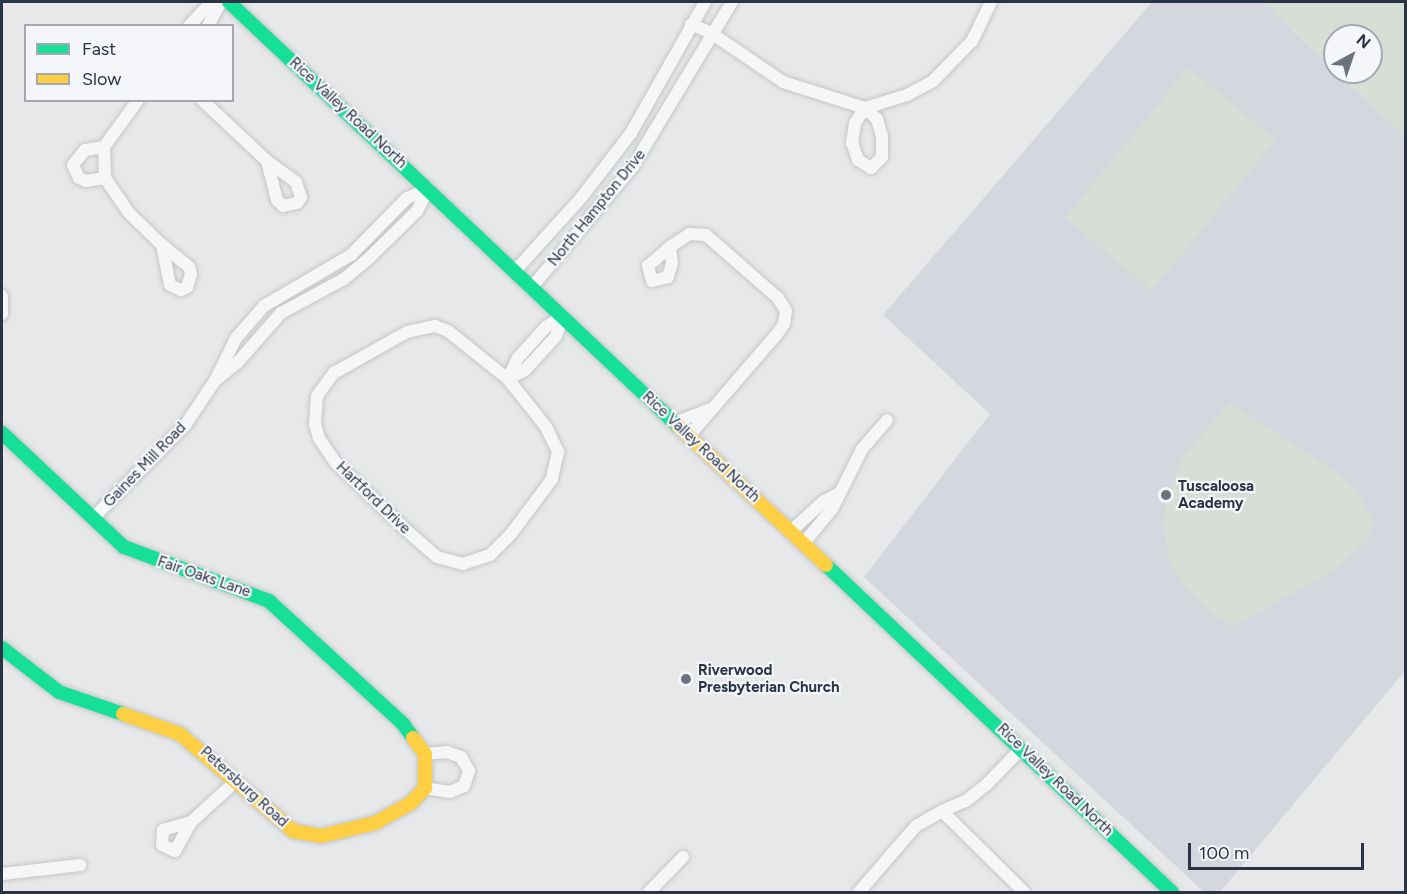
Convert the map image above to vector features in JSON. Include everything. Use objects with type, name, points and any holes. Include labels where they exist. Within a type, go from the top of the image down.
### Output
[{"type":"street","points":[[191,24],[211,2]]},
{"type":"street","points":[[208,24],[221,2]]},
{"type":"street","name":"Rice Valley Road North","points":[[229,2],[1172,892]]},
{"type":"street","name":"North Hampton Drive","points":[[515,271],[581,198],[632,133],[705,2]]},
{"type":"street","name":"North Hampton Drive","points":[[532,287],[633,166],[711,33],[732,2]]},
{"type":"street","points":[[691,24],[711,33],[783,82],[865,108],[907,95],[933,81],[972,41],[991,2]]},
{"type":"street","points":[[137,102],[104,147],[105,177],[129,213],[162,244]]},
{"type":"street","points":[[204,102],[267,161]]},
{"type":"street","points":[[104,147],[85,150],[73,165],[79,178],[86,181],[105,177]]},
{"type":"street","name":"Gaines Mill Road","points":[[93,518],[186,424],[216,379],[237,363],[281,313],[344,279],[417,211],[429,189]]},
{"type":"street","points":[[670,247],[690,234],[706,236],[778,298],[786,311],[784,324],[777,334],[688,437]]},
{"type":"street","points":[[2,296],[2,314]]},
{"type":"street","points":[[508,379],[525,370],[556,336],[563,316]]},
{"type":"street","name":"Hartford Drive","points":[[435,326],[448,331],[508,379],[553,439],[558,466],[511,534],[477,562],[463,564],[437,557],[335,462],[319,438],[314,409],[324,383],[345,365],[421,327],[435,326]]},
{"type":"street","points":[[674,423],[712,409]]},
{"type":"street","points":[[803,544],[840,493],[862,449],[887,420]]},
{"type":"street","name":"Fair Oaks Lane","points":[[2,433],[123,546],[269,601],[403,724],[425,754]]},
{"type":"street","points":[[790,531],[824,501],[840,493]]},
{"type":"street","name":"Petersburg Road","points":[[2,648],[59,692],[180,734],[202,748],[234,783],[293,831],[321,837],[375,823],[411,803],[425,788]]},
{"type":"street","points":[[859,892],[916,826],[966,801],[986,785],[1022,748]]},
{"type":"street","points":[[447,752],[461,758],[470,771],[464,786],[450,792],[425,788],[425,754],[447,752]]},
{"type":"street","points":[[191,822],[234,783]]},
{"type":"street","points":[[942,811],[1024,892]]},
{"type":"street","points":[[649,892],[683,856]]},
{"type":"street","points":[[2,874],[80,865]]},
{"type":"shaded area","name":"Tuscaloosa Academy","points":[[1152,2],[1263,2],[1323,59],[1323,84],[1350,84],[1405,136],[1405,671],[1220,892],[1204,892],[864,577],[990,414],[883,315]]},
{"type":"shaded area","points":[[1263,2],[1405,2],[1405,136],[1351,84],[1383,84],[1383,24],[1323,24],[1323,58]]},
{"type":"shaded area","points":[[1188,68],[1276,140],[1152,290],[1065,218]]},
{"type":"shaded area","points":[[1230,403],[1337,473],[1357,492],[1374,521],[1367,541],[1336,569],[1233,627],[1213,615],[1182,583],[1170,562],[1163,526],[1168,492],[1185,454]]},
{"type":"traffic: fast","points":[[229,2],[678,426]]},
{"type":"traffic: fast","points":[[2,433],[124,547],[269,601],[403,724],[413,738]]},
{"type":"traffic: fast","points":[[826,565],[1172,892]]},
{"type":"traffic: fast","points":[[2,648],[59,692],[123,714]]},
{"type":"traffic: slow","points":[[678,426],[826,565]]},
{"type":"traffic: slow","points":[[123,714],[180,734],[293,831],[321,836],[375,823],[411,803],[425,788],[425,754],[413,738]]},
{"type":"place","name":"Tuscaloosa Academy","points":[[1166,495]]},
{"type":"place","name":"Riverwood Presbyterian Church","points":[[686,679]]}]
